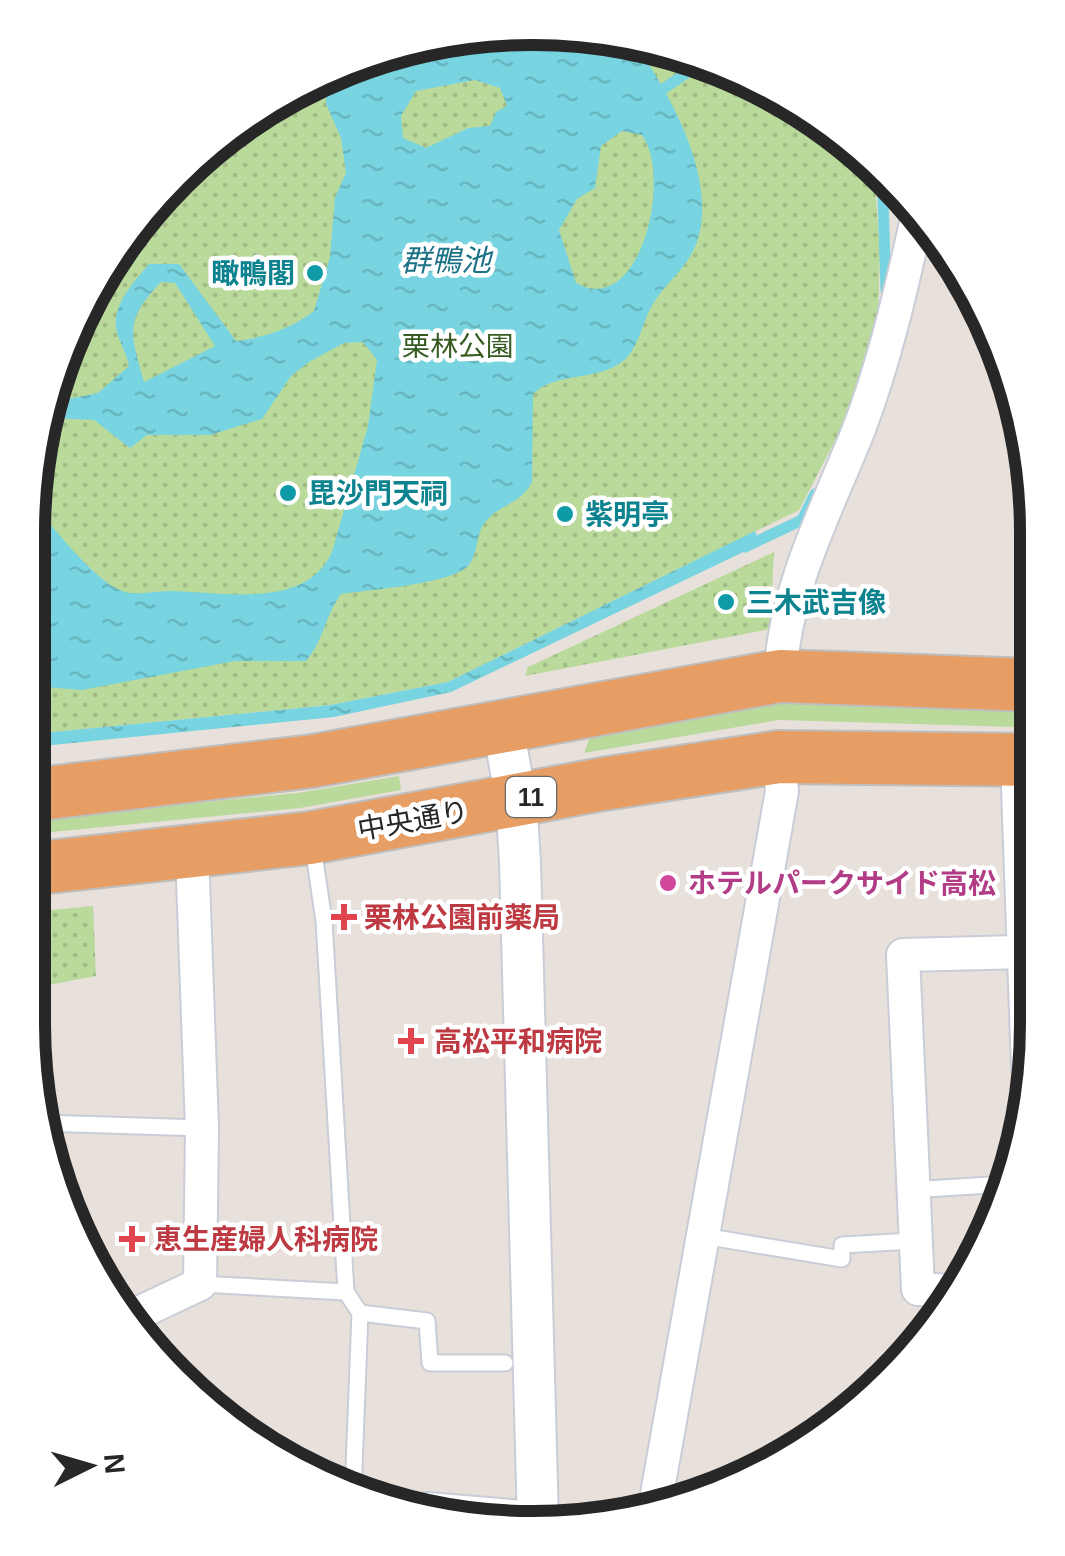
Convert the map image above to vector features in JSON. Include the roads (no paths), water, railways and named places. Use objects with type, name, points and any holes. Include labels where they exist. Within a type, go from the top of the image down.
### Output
[{"type":"highway","points":[[45,793],[312,761],[780,676],[1020,685]]},
{"type":"highway","name":"中央通り","points":[[45,867],[310,838],[779,757],[1020,760]]},
{"type":"street","points":[[780,676],[782,641],[815,524],[859,428],[902,286],[914,230]]},
{"type":"street","points":[[503,727],[516,800],[537,1511]]},
{"type":"street","points":[[657,1495],[782,791],[779,757]]},
{"type":"street","points":[[140,1312],[200,1284],[202,1128],[192,852]]},
{"type":"street","points":[[940,1291],[918,1290],[910,1190],[903,955],[1020,952]]},
{"type":"lane","points":[[310,838],[324,921],[346,1292],[360,1312],[354,1477]]},
{"type":"lane","points":[[55,1123],[202,1128]]},
{"type":"lane","points":[[910,1190],[992,1185]]},
{"type":"lane","points":[[702,1236],[842,1259],[842,1245],[913,1240]]},
{"type":"lane","points":[[200,1284],[346,1292]]},
{"type":"lane","points":[[360,1312],[428,1320],[430,1363],[506,1362]]},
{"type":"water","name":"群鴨池","points":[[532,45],[628,54],[645,58],[665,91],[697,167],[702,218],[688,260],[653,304],[631,352],[608,369],[552,382],[533,394],[532,482],[522,495],[486,521],[469,565],[446,577],[341,594],[306,661],[235,661],[82,690],[45,687],[45,517],[89,567],[125,592],[261,594],[283,590],[303,583],[320,570],[332,552],[368,426],[377,360],[363,342],[344,343],[309,362],[291,376],[262,419],[210,435],[147,435],[130,448],[94,420],[59,418],[62,406],[64,400],[98,393],[129,366],[116,319],[121,302],[149,264],[179,264],[236,341],[277,331],[314,311],[330,257],[335,197],[346,173],[341,138],[326,104],[326,91],[406,62]],"holes":[[[475,80],[500,88],[507,106],[496,112],[490,126],[468,128],[426,148],[403,138],[401,116],[416,91]],[[622,131],[642,135],[651,155],[652,210],[645,239],[633,263],[618,281],[598,289],[576,283],[559,230],[577,199],[595,188],[601,146]],[[161,282],[175,283],[215,346],[144,382],[133,328],[141,307]]]},
{"type":"water","points":[[755,531],[760,544],[451,692],[334,717],[45,746],[45,733],[330,705],[448,682]]},
{"type":"waterway","points":[[663,89],[689,71]]},
{"type":"waterway","points":[[883,194],[886,290]]},
{"type":"waterway","points":[[745,547],[802,520],[815,494]]},
{"type":"place","name":"瞰鴨閣","points":[[315,273]]},
{"type":"place","name":"毘沙門天祠","points":[[288,493]]},
{"type":"place","name":"紫明亭","points":[[565,514]]},
{"type":"place","name":"三木武吉像","points":[[726,602]]},
{"type":"place","name":"ホテルパークサイド高松","points":[[668,883]]},
{"type":"place","name":"栗林公園前薬局","points":[[344,917]]},
{"type":"place","name":"高松平和病院","points":[[411,1041]]},
{"type":"place","name":"恵生産婦人科病院","points":[[132,1239]]},
{"type":"park label","name":"栗林公園","points":[[458,346]]}]
